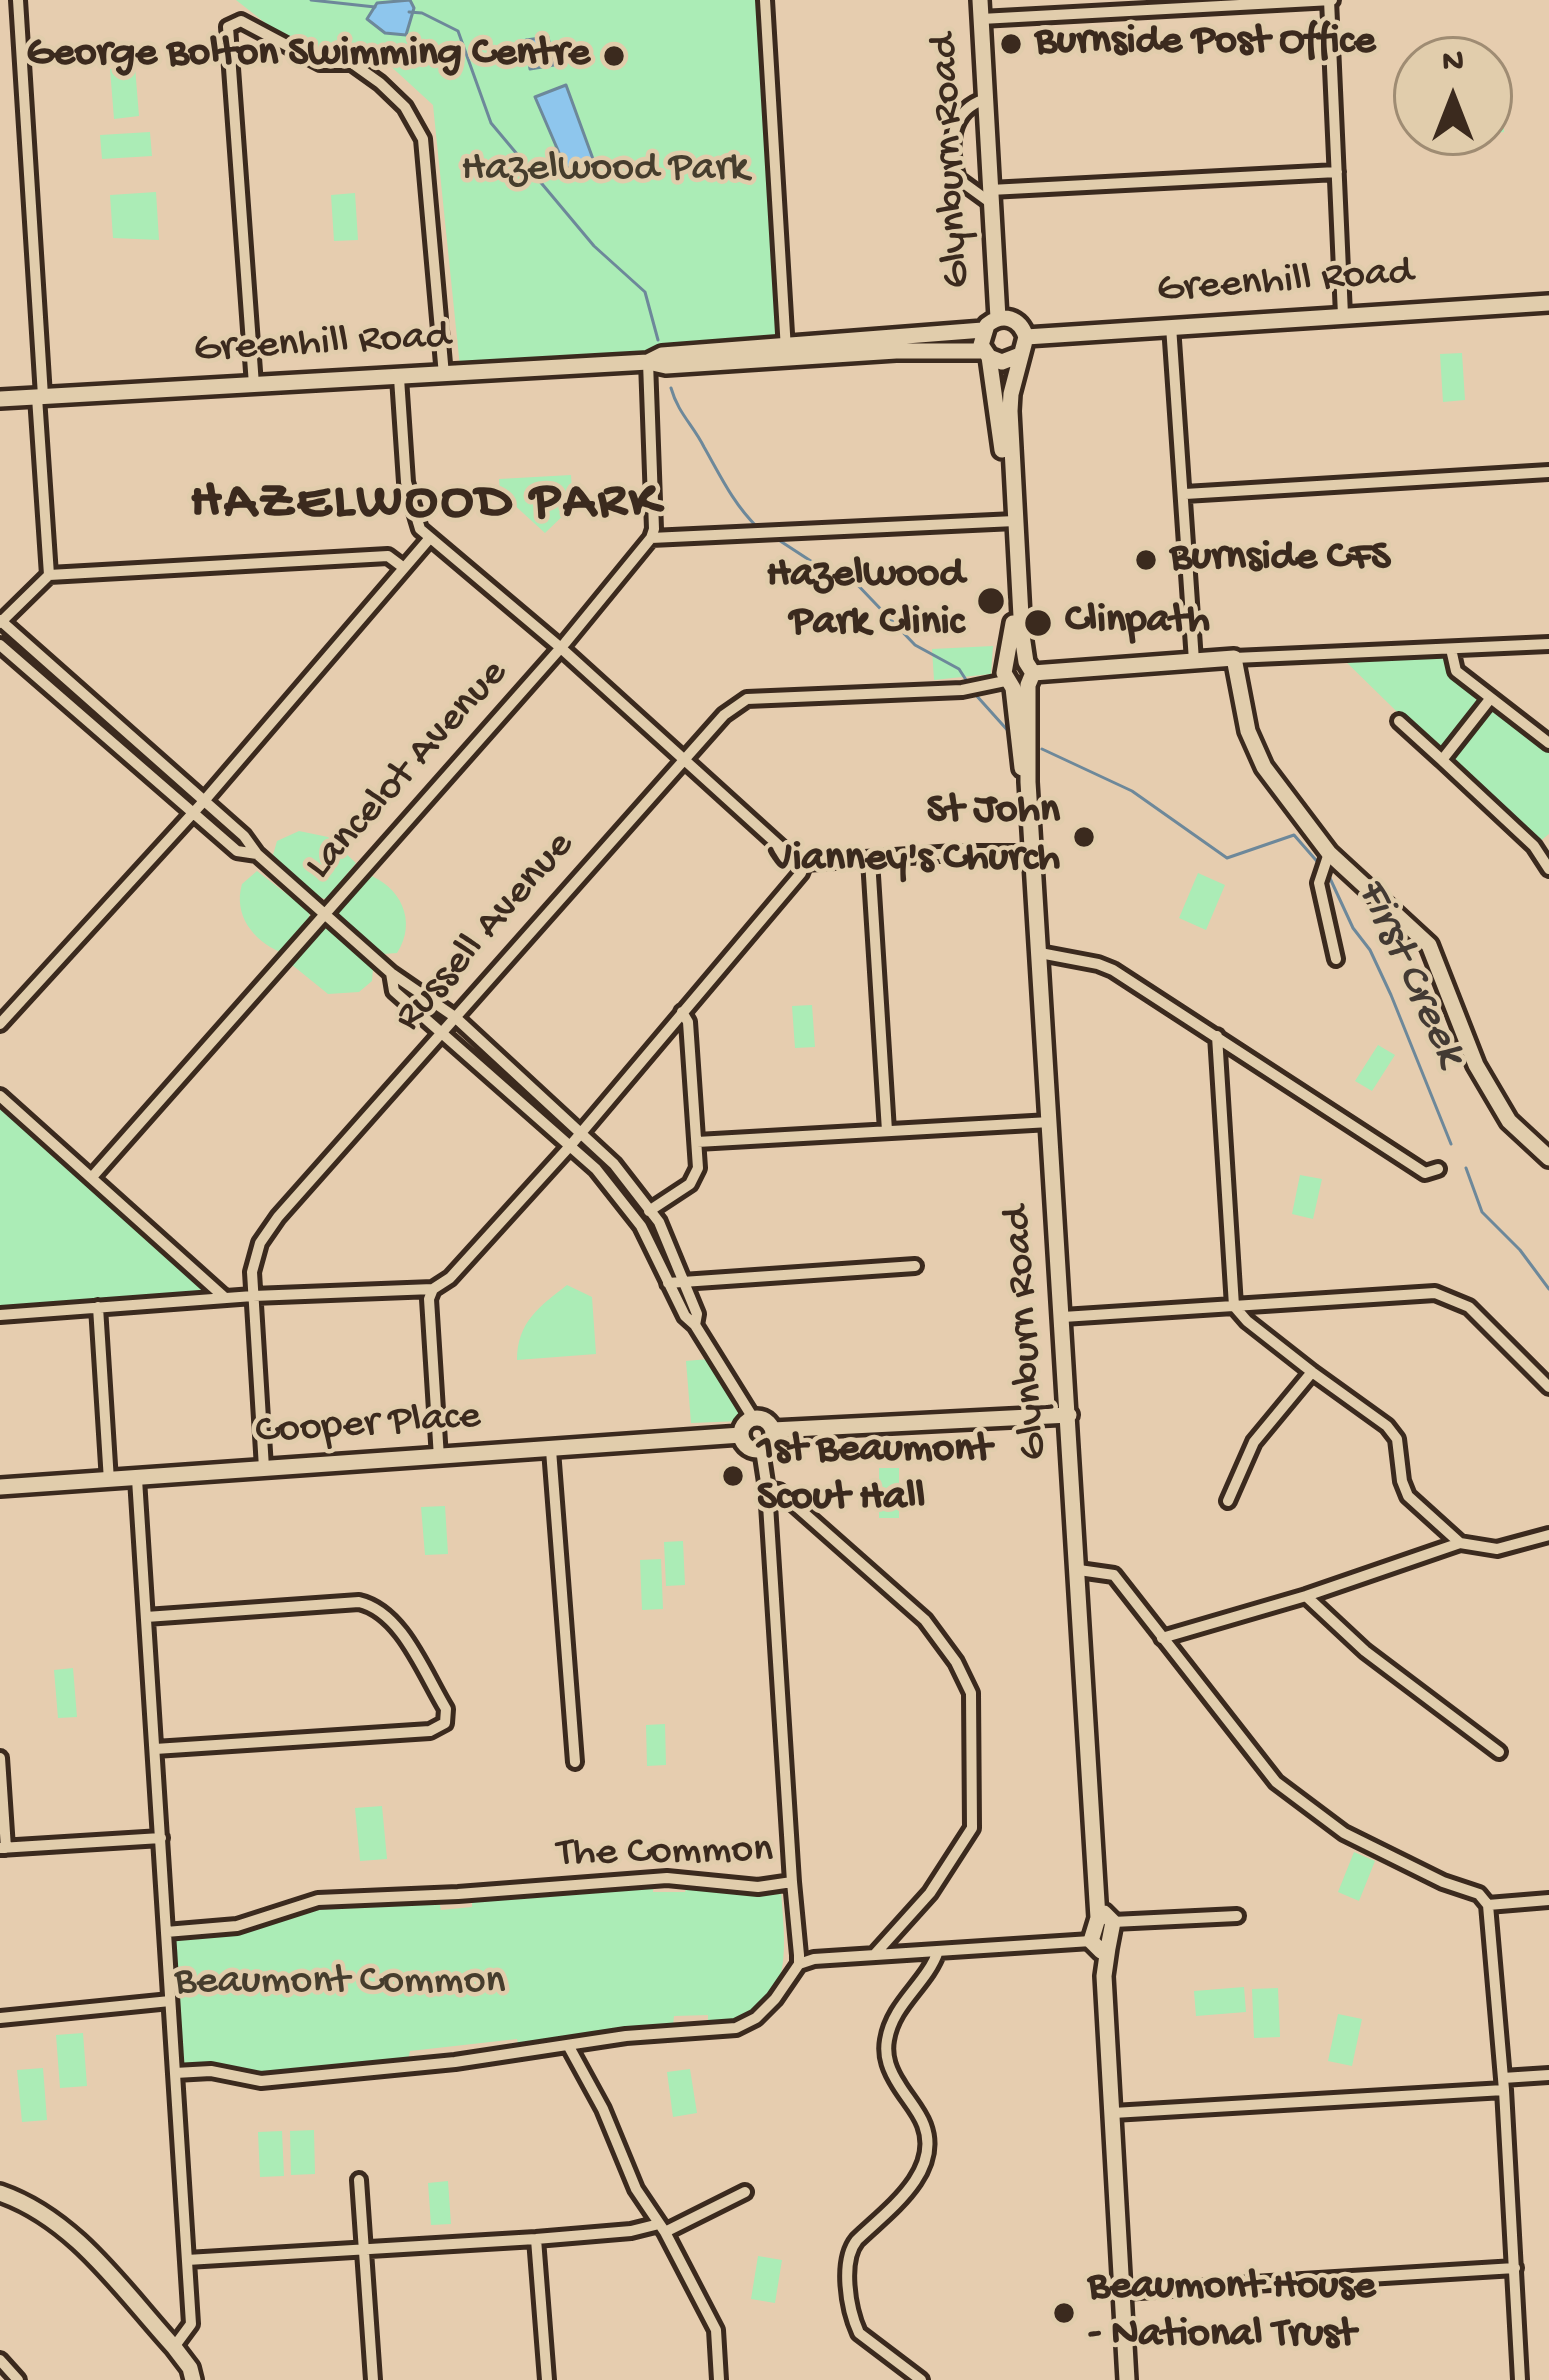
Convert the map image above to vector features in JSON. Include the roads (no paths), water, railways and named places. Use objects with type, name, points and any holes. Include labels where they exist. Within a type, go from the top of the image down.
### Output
[{"type":"street","points":[[18,0],[50,575]]},
{"type":"street","points":[[765,0],[786,352]]},
{"type":"street","name":"Glynburn Road","points":[[980,0],[998,318]]},
{"type":"street","points":[[981,19],[1330,0],[1342,315]]},
{"type":"street","points":[[254,385],[228,27],[241,21],[320,63],[352,63],[405,107],[423,139],[444,375]]},
{"type":"street","points":[[986,99],[960,116],[951,140],[958,179],[990,196],[1337,172]]},
{"type":"street","name":"Greenhill Road","points":[[1026,337],[1549,303]]},
{"type":"street","points":[[998,318],[1014,320],[1026,337],[1020,355],[1002,362],[987,354],[983,330],[998,318]]},
{"type":"street","points":[[1171,326],[1194,661]]},
{"type":"street","name":"Greenhill Road","points":[[0,399],[648,362],[666,366],[983,330]]},
{"type":"street","name":"Greenhill Road","points":[[786,352],[987,354]]},
{"type":"street","name":"Glynburn Road","points":[[987,354],[998,398],[1011,521]]},
{"type":"street","name":"Glynburn Road","points":[[1020,355],[1010,411],[1013,633],[1019,676],[1020,764],[1028,782],[1040,953],[1098,1880],[1107,1918],[1098,1946]]},
{"type":"street","points":[[648,362],[651,538],[1011,521]]},
{"type":"street","points":[[399,378],[411,510],[420,530],[561,648],[786,852],[806,863],[1033,853]]},
{"type":"street","points":[[1185,494],[1549,472]]},
{"type":"street","points":[[0,1024],[204,801],[429,538]]},
{"type":"street","name":"Lancelot Avenue","points":[[93,1176],[561,648],[651,538]]},
{"type":"street","points":[[404,568],[388,556],[50,575],[0,622],[249,840],[257,854],[391,973],[454,1017],[581,1132],[652,1210],[697,1314],[695,1325]]},
{"type":"street","points":[[1019,676],[1234,658],[1549,644]]},
{"type":"street","points":[[0,645],[237,851],[257,854]]},
{"type":"street","points":[[1451,650],[1456,671],[1549,742]]},
{"type":"street","points":[[1234,658],[1248,731],[1264,767],[1325,863],[1429,946],[1476,1065],[1509,1121],[1549,1158]]},
{"type":"street","name":"Russell Avenue","points":[[264,1468],[252,1272],[260,1244],[278,1217],[724,715],[747,699],[962,690],[1019,676]]},
{"type":"street","points":[[1442,760],[1490,699]]},
{"type":"street","points":[[1399,721],[1534,846],[1549,869]]},
{"type":"street","points":[[870,860],[886,1131]]},
{"type":"street","points":[[0,1315],[253,1296],[433,1289],[450,1278],[570,1146],[806,863]]},
{"type":"street","points":[[1325,863],[1336,959]]},
{"type":"street","points":[[1040,953],[1098,964],[1425,1173],[1438,1169]]},
{"type":"street","points":[[391,973],[394,991],[596,1169],[635,1216],[685,1316],[753,1418]]},
{"type":"street","points":[[635,1216],[690,1184],[698,1168],[688,1022],[682,1012]]},
{"type":"street","points":[[1217,1036],[1234,1306],[1312,1372],[1387,1426],[1400,1448],[1408,1496],[1460,1543]]},
{"type":"street","points":[[0,1096],[224,1298]]},
{"type":"street","points":[[697,1142],[1050,1122]]},
{"type":"street","points":[[668,1283],[915,1266]]},
{"type":"street","points":[[433,1289],[429,1299],[439,1458]]},
{"type":"street","points":[[1064,1317],[1436,1293],[1469,1306],[1549,1387]]},
{"type":"street","points":[[98,1307],[109,1481]]},
{"type":"street","points":[[1228,1501],[1254,1442],[1312,1372]]},
{"type":"street","points":[[773,1430],[1069,1415]]},
{"type":"street","points":[[753,1418],[764,1419],[773,1430],[771,1443],[760,1450],[747,1447],[741,1435],[744,1424],[753,1418]]},
{"type":"street","name":"Cooper Place","points":[[0,1487],[741,1435]]},
{"type":"street","points":[[550,1450],[574,1762]]},
{"type":"street","points":[[760,1450],[767,1489],[792,1882]]},
{"type":"street","points":[[136,1480],[191,2324],[174,2347]]},
{"type":"street","points":[[767,1489],[779,1491],[926,1620],[956,1662],[971,1694],[972,1828],[930,1893],[874,1954]]},
{"type":"street","points":[[1162,1638],[1306,1597],[1460,1543],[1497,1549],[1549,1535]]},
{"type":"street","points":[[1079,1570],[1114,1575],[1276,1782],[1345,1833],[1443,1882],[1479,1894],[1488,1905],[1520,2380]]},
{"type":"street","points":[[1306,1597],[1365,1651],[1499,1752]]},
{"type":"street","points":[[146,1617],[359,1602],[372,1605],[389,1616],[446,1708],[445,1723],[430,1731],[155,1749]]},
{"type":"street","points":[[0,1758],[3,1848],[161,1838]]},
{"type":"street","name":"The Common","points":[[166,1932],[237,1926],[318,1900],[668,1877],[758,1887],[792,1882],[799,1964]]},
{"type":"street","points":[[1488,1905],[1549,1900]]},
{"type":"street","points":[[1107,1918],[1237,1916]]},
{"type":"street","points":[[175,2073],[211,2072],[261,2081],[455,2062],[626,2036],[736,2028],[756,2018],[799,1964],[814,1959],[1098,1946],[1104,1976],[1127,2380]]},
{"type":"street","points":[[921,2380],[860,2332],[854,2321],[847,2263],[857,2240],[908,2190],[928,2150],[924,2124],[886,2060],[886,2042],[910,1990],[938,1952]]},
{"type":"street","points":[[0,2018],[170,2002]]},
{"type":"street","points":[[568,2045],[603,2109],[636,2189],[716,2330],[719,2380]]},
{"type":"street","points":[[1113,2113],[1503,2084],[1549,2075]]},
{"type":"street","points":[[359,2180],[373,2380]]},
{"type":"street","points":[[187,2260],[662,2228],[745,2192]]},
{"type":"street","points":[[0,2193],[29,2203],[58,2221],[174,2347],[193,2380]]},
{"type":"street","points":[[536,2239],[547,2380]]},
{"type":"street","points":[[1123,2292],[1515,2268]]},
{"type":"street","points":[[0,2360],[18,2380]]},
{"type":"water","points":[[410,0],[414,8],[406,35],[385,33],[367,19],[377,3]]},
{"type":"water","points":[[548,37],[554,65],[530,69],[526,40]]},
{"type":"water","points":[[566,85],[593,159],[566,169],[535,97]]},
{"type":"waterway","name":"First Creek","points":[[311,0],[375,7]]},
{"type":"waterway","name":"First Creek","points":[[409,12],[422,13],[458,31],[491,123],[594,246],[645,292],[658,340]]},
{"type":"waterway","name":"First Creek","points":[[671,388],[728,489],[757,527]]},
{"type":"waterway","name":"First Creek","points":[[771,535],[820,567],[851,578],[915,645],[959,669],[970,686]]},
{"type":"waterway","name":"First Creek","points":[[975,694],[1010,733]]},
{"type":"waterway","name":"First Creek","points":[[1042,749],[1132,791],[1227,858],[1294,835],[1322,867]]},
{"type":"waterway","name":"First Creek","points":[[1328,874],[1391,995],[1451,1144]]},
{"type":"waterway","name":"First Creek","points":[[1466,1168],[1482,1212],[1520,1250],[1549,1289]]},
{"type":"place","name":"Burnside Post Office","points":[[1011,44]]},
{"type":"place","name":"George Bolton Swimming Centre","points":[[614,56]]},
{"type":"place","name":"Burnside CFS","points":[[1146,560]]},
{"type":"place","name":"Hazelwood Park Clinic","points":[[991,601]]},
{"type":"place","name":"Clinpath","points":[[1038,623]]},
{"type":"place","name":"St John Vianney's Church","points":[[1084,837]]},
{"type":"place","name":"1st Beaumont Scout Hall","points":[[733,1476]]},
{"type":"place","name":"Beaumont House - National Trust","points":[[1064,2313]]},
{"type":"district","name":"HAZELWOOD PARK","points":[[426,506]]},
{"type":"park label","name":"Hazelwood Park","points":[[605,171]]},
{"type":"park label","name":"Beaumont Common","points":[[340,1984]]}]
